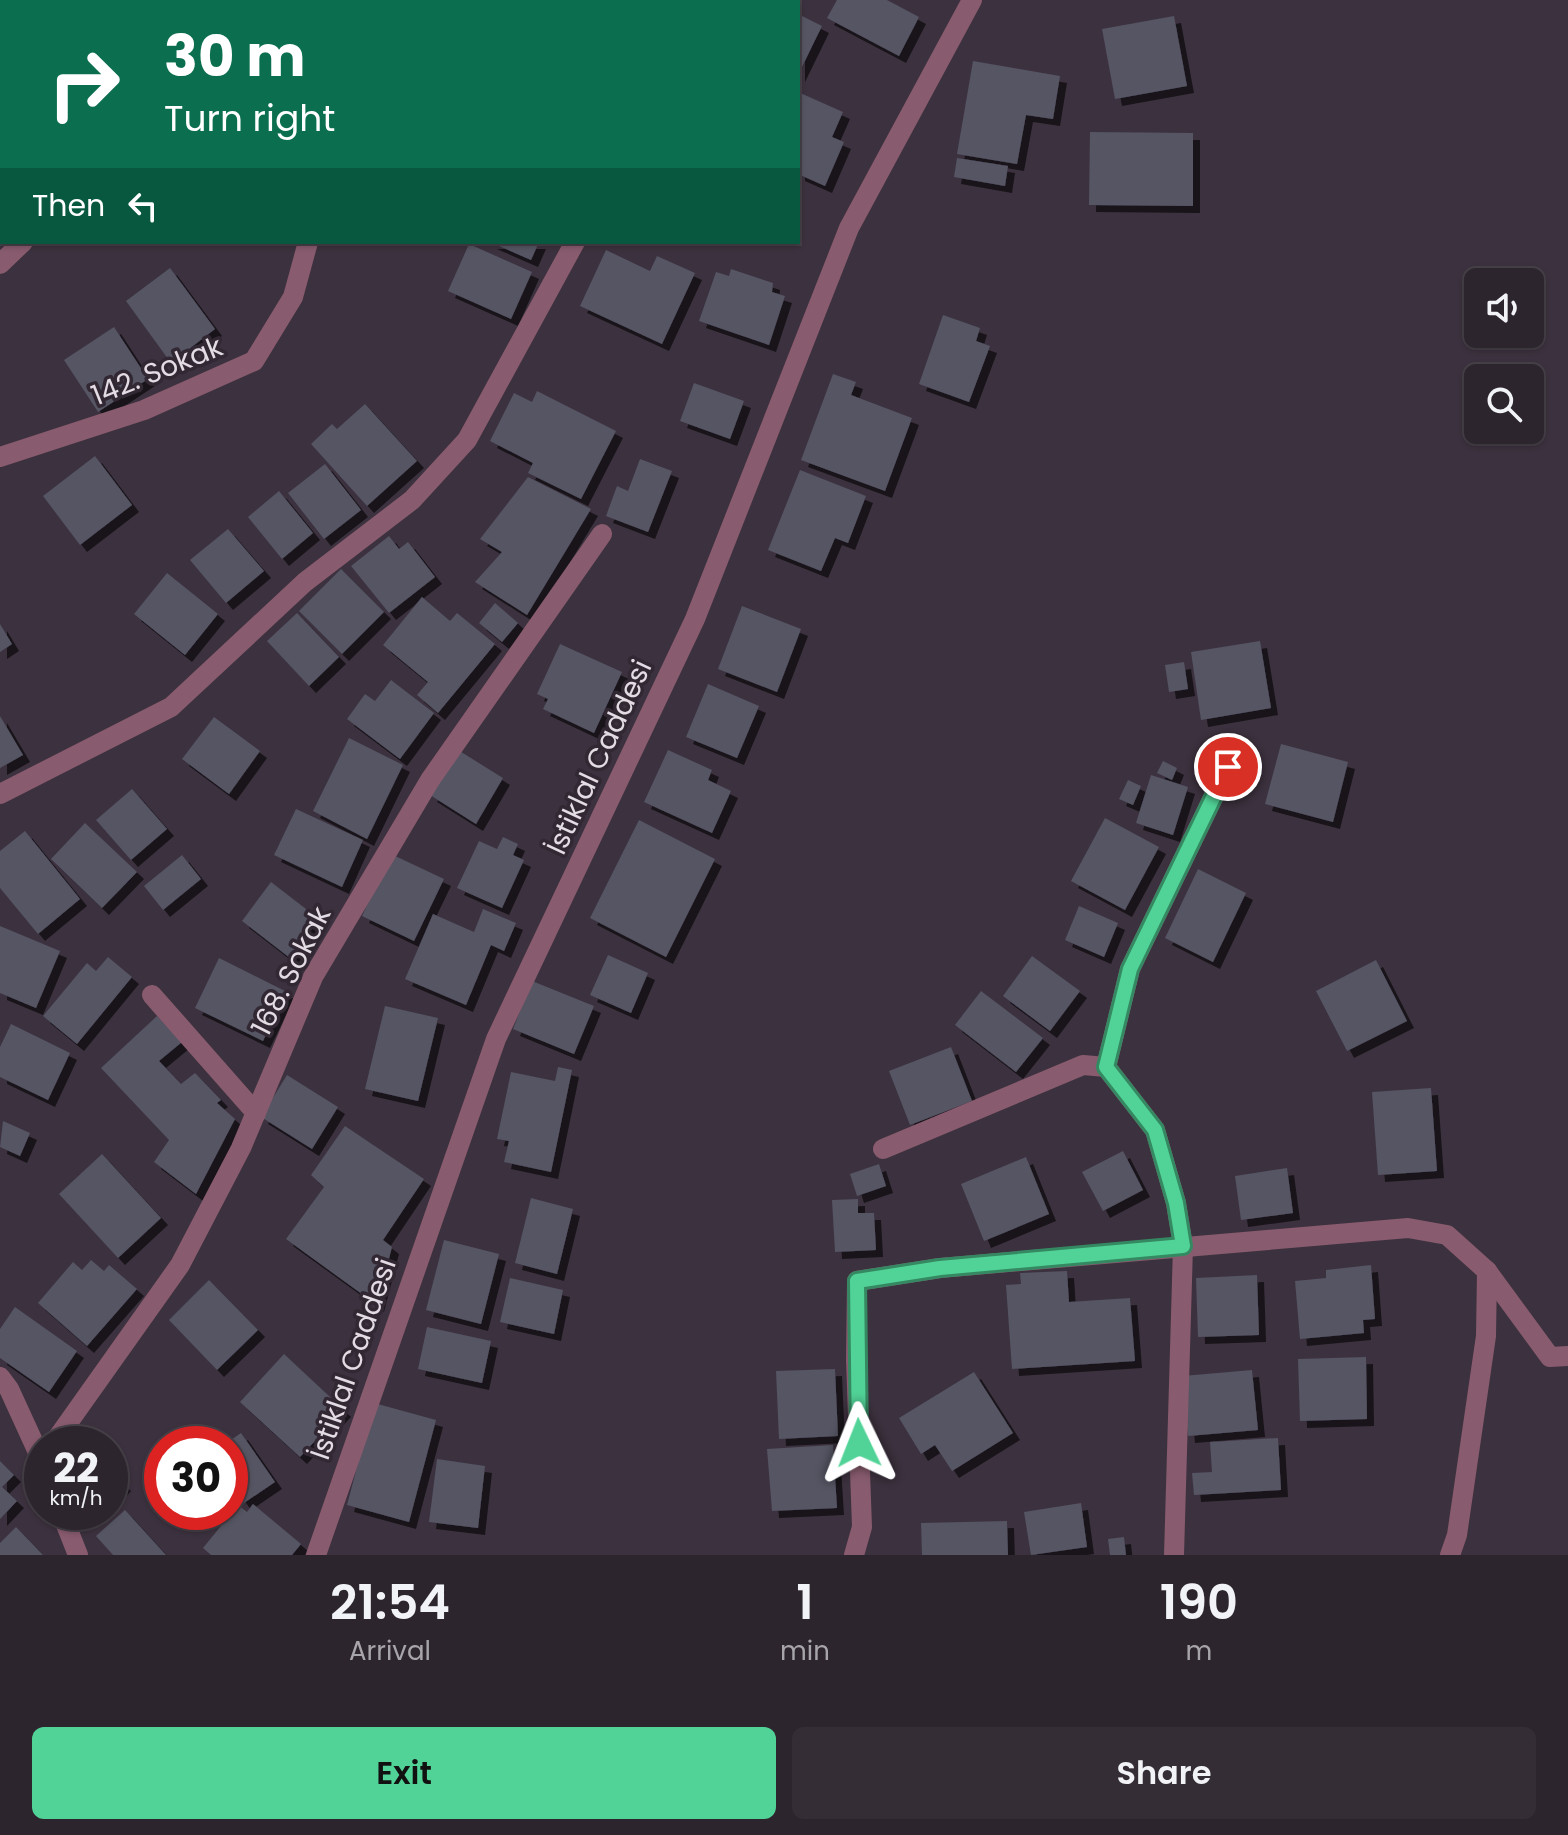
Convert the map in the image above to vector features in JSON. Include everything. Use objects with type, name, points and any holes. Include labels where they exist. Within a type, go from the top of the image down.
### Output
[{"type":"street","name":"İstiklal Caddesi","points":[[316,1555],[496,1039],[695,619],[849,228],[972,0]]},
{"type":"street","points":[[0,264],[21,244]]},
{"type":"street","name":"142. Sokak","points":[[0,457],[144,410],[254,361],[293,297],[307,244]]},
{"type":"street","points":[[0,794],[171,707],[305,582],[412,500],[467,440],[574,244]]},
{"type":"street","name":"168. Sokak","points":[[66,1426],[180,1265],[256,1113],[313,977],[430,780],[602,534]]},
{"type":"street","points":[[1106,1067],[1130,969],[1228,767]]},
{"type":"street","points":[[152,995],[256,1113]]},
{"type":"street","points":[[883,1149],[1083,1065],[1106,1067],[1155,1130],[1176,1203],[1183,1246],[1174,1555]]},
{"type":"street","points":[[854,1555],[862,1527],[856,1360],[857,1281],[940,1268],[1408,1228],[1447,1235],[1487,1271],[1550,1357],[1568,1356]]},
{"type":"street","points":[[1450,1555],[1457,1535],[1486,1336],[1487,1271]]},
{"type":"street","points":[[3,1389],[24,1427]]},
{"type":"street","points":[[68,1530],[78,1555]]},
{"type":"building","points":[[837,0],[887,0],[919,17],[899,56],[827,18]]},
{"type":"building","points":[[800,15],[822,26],[800,71]]},
{"type":"building","points":[[1174,16],[1187,86],[1115,99],[1102,29]]},
{"type":"building","points":[[973,61],[1060,76],[1053,119],[1026,115],[1017,164],[957,154]]},
{"type":"building","points":[[800,93],[843,112],[832,137],[844,142],[825,186],[800,175]]},
{"type":"building","points":[[1090,132],[1193,133],[1193,206],[1089,205]]},
{"type":"building","points":[[957,158],[1008,166],[1005,186],[954,177]]},
{"type":"building","points":[[469,244],[532,272],[511,319],[448,291]]},
{"type":"building","points":[[495,244],[538,244],[531,260]]},
{"type":"building","points":[[606,250],[650,271],[657,256],[695,273],[662,344],[580,306]]},
{"type":"building","points":[[170,268],[215,329],[171,363],[126,301]]},
{"type":"building","points":[[731,269],[773,283],[772,292],[785,296],[769,345],[699,321],[716,272],[729,276]]},
{"type":"building","points":[[943,315],[980,328],[976,341],[990,346],[969,402],[919,384]]},
{"type":"building","points":[[114,327],[148,379],[98,412],[64,360]]},
{"type":"building","points":[[833,374],[856,382],[851,395],[912,418],[885,491],[801,460]]},
{"type":"building","points":[[694,383],[744,401],[730,439],[680,421]]},
{"type":"building","points":[[537,391],[616,431],[581,499],[528,473],[533,463],[490,441],[514,393],[532,402]]},
{"type":"building","points":[[365,404],[417,461],[367,506],[311,444],[332,424],[337,429]]},
{"type":"building","points":[[95,456],[132,505],[80,545],[43,496]]},
{"type":"building","points":[[640,459],[672,471],[648,532],[606,516],[617,486],[628,491]]},
{"type":"building","points":[[325,464],[361,510],[324,539],[288,493]]},
{"type":"building","points":[[800,470],[866,496],[848,543],[835,538],[821,571],[768,550]]},
{"type":"building","points":[[528,477],[591,509],[527,615],[475,582],[502,552],[480,539]]},
{"type":"building","points":[[279,491],[313,533],[282,559],[248,517]]},
{"type":"building","points":[[228,529],[264,571],[226,603],[190,560]]},
{"type":"building","points":[[389,536],[399,549],[408,542],[435,577],[389,613],[351,566]]},
{"type":"building","points":[[341,569],[384,612],[342,654],[299,611]]},
{"type":"building","points":[[167,573],[218,614],[185,655],[134,614]]},
{"type":"building","points":[[422,597],[450,621],[457,613],[495,644],[438,713],[417,695],[428,682],[383,645]]},
{"type":"building","points":[[495,603],[518,623],[502,642],[479,623]]},
{"type":"building","points":[[742,606],[801,629],[777,692],[718,669]]},
{"type":"building","points":[[297,613],[339,657],[309,686],[267,641]]},
{"type":"building","points":[[0,624],[12,644],[0,652]]},
{"type":"building","points":[[1260,641],[1271,708],[1201,720],[1191,652]]},
{"type":"building","points":[[560,644],[622,672],[594,733],[543,709],[548,699],[537,694]]},
{"type":"building","points":[[1184,662],[1188,689],[1169,692],[1165,665]]},
{"type":"building","points":[[391,680],[434,713],[400,759],[347,719],[365,694],[375,701]]},
{"type":"building","points":[[708,684],[759,706],[737,758],[686,737]]},
{"type":"building","points":[[0,716],[23,755],[0,768]]},
{"type":"building","points":[[214,717],[260,751],[229,794],[182,759]]},
{"type":"building","points":[[349,738],[403,765],[367,839],[313,811]]},
{"type":"building","points":[[1281,744],[1348,762],[1333,822],[1265,804]]},
{"type":"building","points":[[458,750],[503,778],[476,824],[430,795]]},
{"type":"building","points":[[668,750],[712,770],[708,780],[731,791],[712,833],[644,802]]},
{"type":"building","points":[[1163,761],[1177,768],[1172,780],[1157,773]]},
{"type":"building","points":[[1151,775],[1188,787],[1173,835],[1136,823]]},
{"type":"building","points":[[1128,780],[1141,786],[1133,805],[1119,799]]},
{"type":"building","points":[[132,789],[167,829],[131,860],[96,820]]},
{"type":"building","points":[[296,809],[363,840],[342,887],[274,855]]},
{"type":"building","points":[[1105,818],[1159,847],[1125,910],[1071,881]]},
{"type":"building","points":[[639,820],[715,859],[666,957],[590,918]]},
{"type":"building","points":[[85,823],[137,872],[102,908],[51,859]]},
{"type":"building","points":[[25,831],[80,899],[38,934],[0,888],[0,851]]},
{"type":"building","points":[[503,837],[518,844],[513,855],[524,860],[502,908],[457,888],[479,841],[497,849]]},
{"type":"building","points":[[391,854],[444,879],[414,941],[362,916]]},
{"type":"building","points":[[182,855],[201,879],[163,910],[144,886]]},
{"type":"building","points":[[1198,869],[1246,893],[1213,962],[1165,938]]},
{"type":"building","points":[[271,882],[319,919],[290,958],[242,921]]},
{"type":"building","points":[[1079,906],[1118,923],[1104,957],[1065,940]]},
{"type":"building","points":[[483,909],[516,923],[504,951],[491,945],[466,1005],[405,979],[433,914],[474,932]]},
{"type":"building","points":[[0,926],[60,951],[36,1008],[0,993]]},
{"type":"building","points":[[608,955],[648,973],[631,1013],[590,995]]},
{"type":"building","points":[[1032,956],[1080,991],[1050,1031],[1003,996]]},
{"type":"building","points":[[108,957],[132,977],[77,1044],[43,1016],[87,963],[96,971]]},
{"type":"building","points":[[219,958],[287,992],[263,1041],[195,1008]]},
{"type":"building","points":[[1376,960],[1407,1021],[1347,1051],[1316,991]]},
{"type":"building","points":[[532,981],[594,1006],[574,1054],[513,1029]]},
{"type":"building","points":[[981,991],[1043,1038],[1016,1072],[955,1025]]},
{"type":"building","points":[[385,1006],[438,1018],[418,1101],[365,1089]]},
{"type":"building","points":[[157,1016],[182,1042],[159,1061],[181,1084],[195,1073],[221,1100],[217,1103],[235,1119],[196,1194],[154,1162],[169,1140],[101,1068]]},
{"type":"building","points":[[11,1024],[70,1053],[48,1100],[0,1077],[0,1047]]},
{"type":"building","points":[[951,1047],[972,1101],[910,1125],[889,1071]]},
{"type":"building","points":[[558,1067],[572,1070],[551,1172],[504,1162],[509,1141],[497,1139],[511,1072],[555,1081]]},
{"type":"building","points":[[287,1075],[338,1107],[312,1149],[261,1117]]},
{"type":"building","points":[[1431,1088],[1437,1171],[1378,1175],[1372,1092]]},
{"type":"building","points":[[3,1121],[30,1133],[20,1156],[0,1147]]},
{"type":"building","points":[[345,1126],[424,1179],[383,1240],[392,1247],[377,1305],[286,1239],[324,1187],[311,1175]]},
{"type":"building","points":[[1123,1151],[1143,1190],[1103,1211],[1082,1172]]},
{"type":"building","points":[[102,1154],[161,1218],[118,1258],[59,1194]]},
{"type":"building","points":[[1026,1157],[1049,1214],[984,1241],[961,1184]]},
{"type":"building","points":[[879,1164],[886,1186],[857,1196],[850,1174]]},
{"type":"building","points":[[1287,1168],[1293,1213],[1241,1220],[1235,1176]]},
{"type":"building","points":[[531,1198],[573,1209],[557,1274],[515,1263]]},
{"type":"building","points":[[858,1199],[858,1213],[874,1213],[876,1250],[835,1252],[832,1200]]},
{"type":"building","points":[[444,1240],[499,1254],[481,1324],[426,1310]]},
{"type":"building","points":[[91,1260],[104,1271],[109,1265],[137,1289],[87,1346],[38,1303],[73,1262],[82,1270]]},
{"type":"building","points":[[1371,1265],[1375,1319],[1363,1320],[1364,1333],[1300,1339],[1295,1281],[1326,1278],[1326,1270]]},
{"type":"building","points":[[1067,1271],[1069,1302],[1130,1298],[1135,1361],[1012,1369],[1006,1285],[1021,1284],[1020,1273]]},
{"type":"building","points":[[1257,1275],[1259,1335],[1198,1337],[1196,1278]]},
{"type":"building","points":[[510,1278],[563,1290],[554,1334],[500,1322]]},
{"type":"building","points":[[209,1280],[258,1330],[217,1370],[169,1320]]},
{"type":"building","points":[[15,1307],[77,1351],[49,1392],[0,1358],[0,1329]]},
{"type":"building","points":[[427,1327],[491,1341],[482,1383],[418,1369]]},
{"type":"building","points":[[284,1354],[344,1410],[300,1457],[240,1402]]},
{"type":"building","points":[[1366,1357],[1367,1419],[1300,1421],[1298,1359]]},
{"type":"building","points":[[835,1369],[838,1436],[779,1439],[776,1371]]},
{"type":"building","points":[[1252,1370],[1258,1430],[1188,1436],[1183,1376]]},
{"type":"building","points":[[974,1372],[1013,1433],[952,1471],[935,1445],[921,1454],[899,1418]]},
{"type":"building","points":[[374,1403],[436,1420],[409,1522],[347,1505]]},
{"type":"building","points":[[1278,1438],[1281,1490],[1194,1495],[1192,1473],[1212,1472],[1210,1442]]},
{"type":"building","points":[[248,1443],[275,1482],[248,1500]]},
{"type":"building","points":[[833,1445],[837,1508],[772,1511],[767,1449]]},
{"type":"building","points":[[437,1459],[485,1466],[478,1528],[429,1522]]},
{"type":"building","points":[[0,1461],[14,1475],[2,1487],[17,1501],[0,1519]]},
{"type":"building","points":[[1081,1503],[1087,1547],[1031,1555],[1024,1512]]},
{"type":"building","points":[[253,1504],[301,1544],[292,1555],[211,1555],[203,1548],[218,1530],[248,1530],[248,1511]]},
{"type":"building","points":[[128,1513],[166,1555],[113,1555],[96,1536],[103,1530],[128,1530]]},
{"type":"building","points":[[1007,1521],[1008,1555],[922,1555],[921,1523]]},
{"type":"building","points":[[16,1527],[43,1555],[0,1555],[0,1543]]},
{"type":"building","points":[[1124,1537],[1126,1555],[1110,1555],[1108,1539]]},
{"type":"route","points":[[859,1443],[857,1281],[940,1268],[1183,1246],[1176,1203],[1155,1130],[1106,1067],[1130,969],[1228,767]]}]
